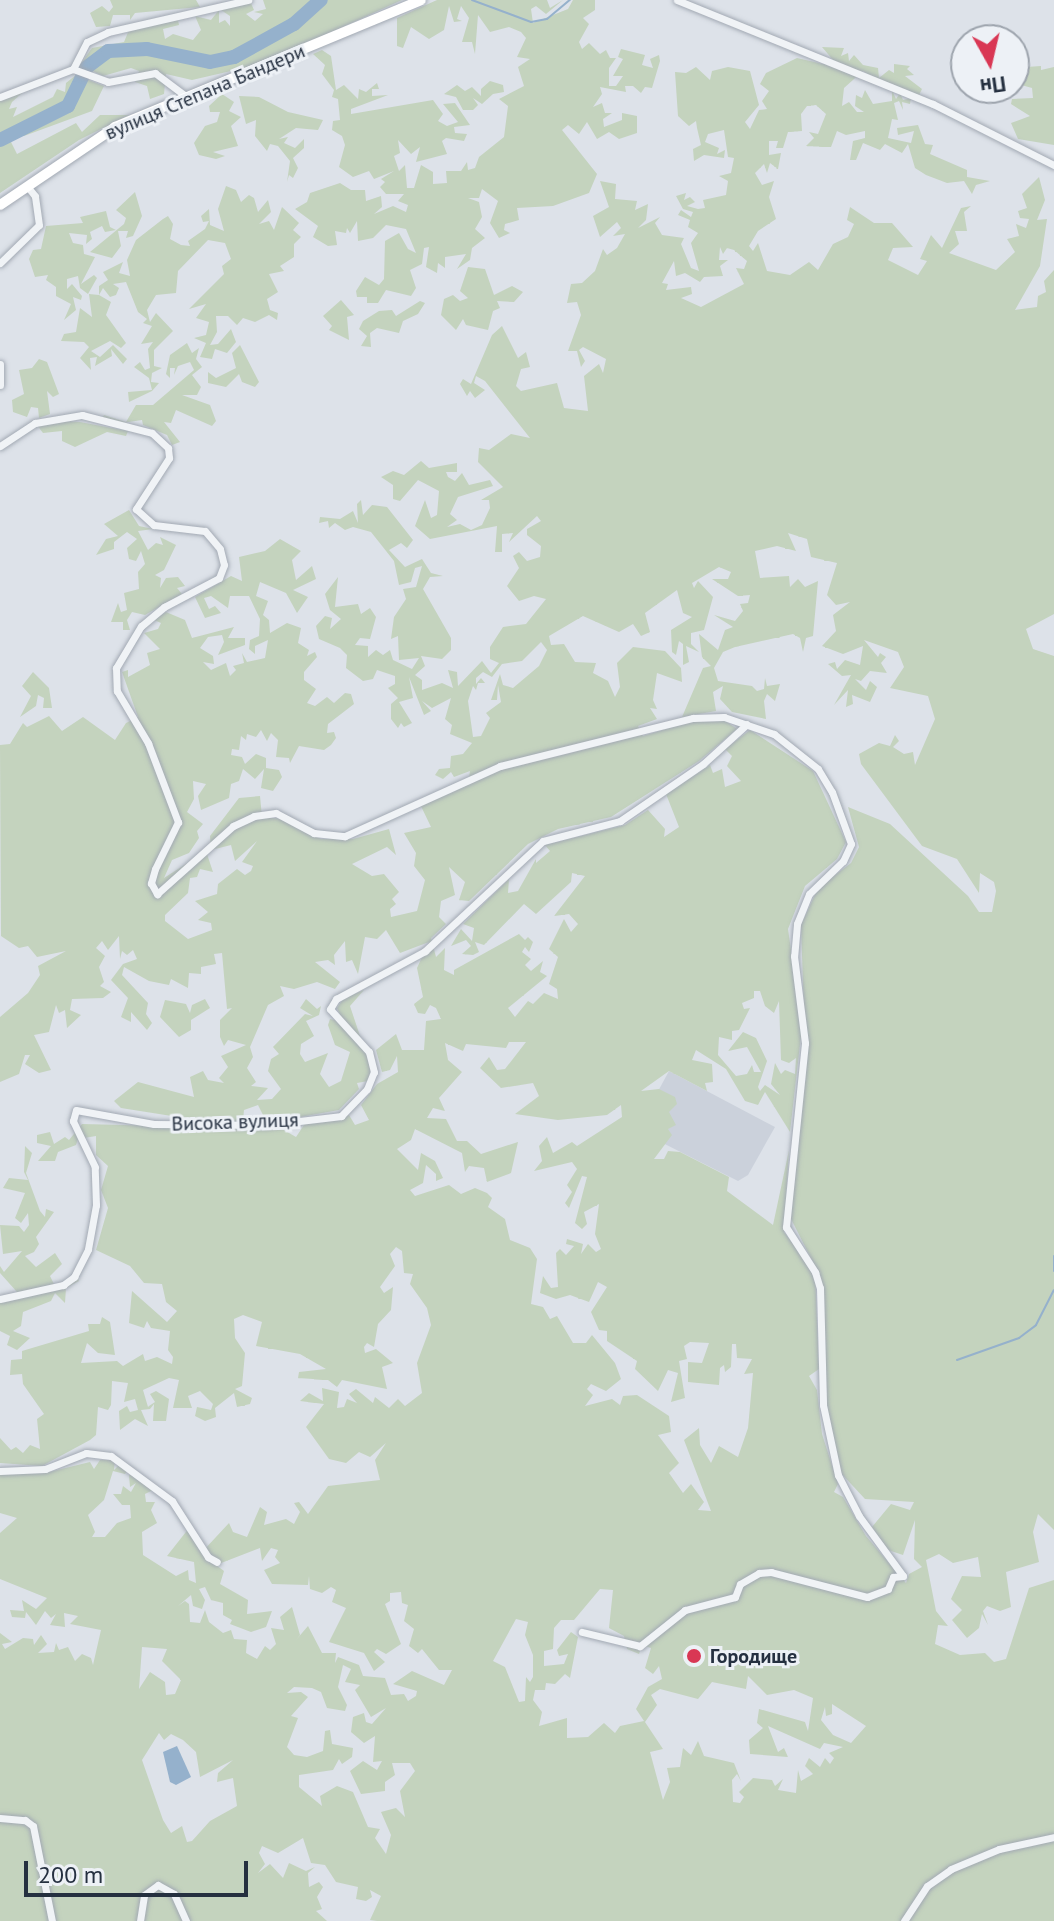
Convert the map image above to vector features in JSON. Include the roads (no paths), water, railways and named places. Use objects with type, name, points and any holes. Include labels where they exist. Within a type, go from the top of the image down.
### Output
[{"type":"main road","name":"вулиця Степана Бандери","points":[[0,205],[86,144],[185,96],[421,0]]},
{"type":"street","points":[[0,97],[73,69],[87,42],[108,32],[248,0]]},
{"type":"street","points":[[677,0],[933,104],[1054,165]]},
{"type":"street","points":[[73,69],[108,82],[155,73],[185,96]]},
{"type":"street","points":[[0,263],[39,225],[35,196],[27,186]]},
{"type":"street","points":[[0,364],[0,385]]},
{"type":"street","points":[[0,446],[23,428],[82,415],[152,433],[168,448],[169,458],[136,509],[145,522],[205,531],[220,549],[224,565],[219,578],[164,607],[141,626],[116,668],[117,691],[148,743],[178,822],[155,869],[151,883],[157,894],[233,826],[254,816],[276,813],[314,833],[345,836],[461,779],[500,766],[693,718],[724,717],[774,734],[818,769],[850,833],[851,844],[843,861],[818,882],[797,924],[794,956],[805,1043],[786,1227],[815,1272],[820,1288],[823,1405],[838,1475],[859,1516],[903,1576],[893,1577],[888,1589],[867,1597],[771,1572],[759,1573],[740,1584],[735,1597],[685,1610],[640,1646],[582,1632]]},
{"type":"street","name":"Висока вулиця","points":[[0,1299],[54,1290],[74,1277],[85,1257],[94,1226],[95,1167],[73,1121],[76,1110],[154,1124],[266,1125],[341,1116],[367,1089],[374,1072],[369,1052],[330,1009],[336,999],[425,951],[543,841],[620,821],[703,764],[747,724]]},
{"type":"street","points":[[0,1471],[45,1469],[86,1453],[111,1456],[172,1501],[208,1557],[217,1562]]},
{"type":"street","points":[[0,1818],[25,1820],[33,1826],[52,1921]]},
{"type":"street","points":[[904,1921],[927,1886],[951,1869],[999,1849],[1054,1837]]},
{"type":"street","points":[[140,1921],[144,1895],[158,1885],[174,1894],[186,1921]]},
{"type":"water","points":[[177,1746],[191,1777],[176,1785],[170,1782],[163,1752]]},
{"type":"waterway","points":[[0,140],[68,106],[87,67],[108,51],[147,49],[210,62],[234,57],[294,24],[321,0]]},
{"type":"waterway","points":[[472,0],[531,22],[547,19],[570,0]]},
{"type":"waterway","points":[[1054,1256],[1054,1271]]},
{"type":"waterway","points":[[957,1360],[1019,1338],[1036,1325],[1054,1290]]},
{"type":"place","name":"Городище","points":[[694,1656]]}]
